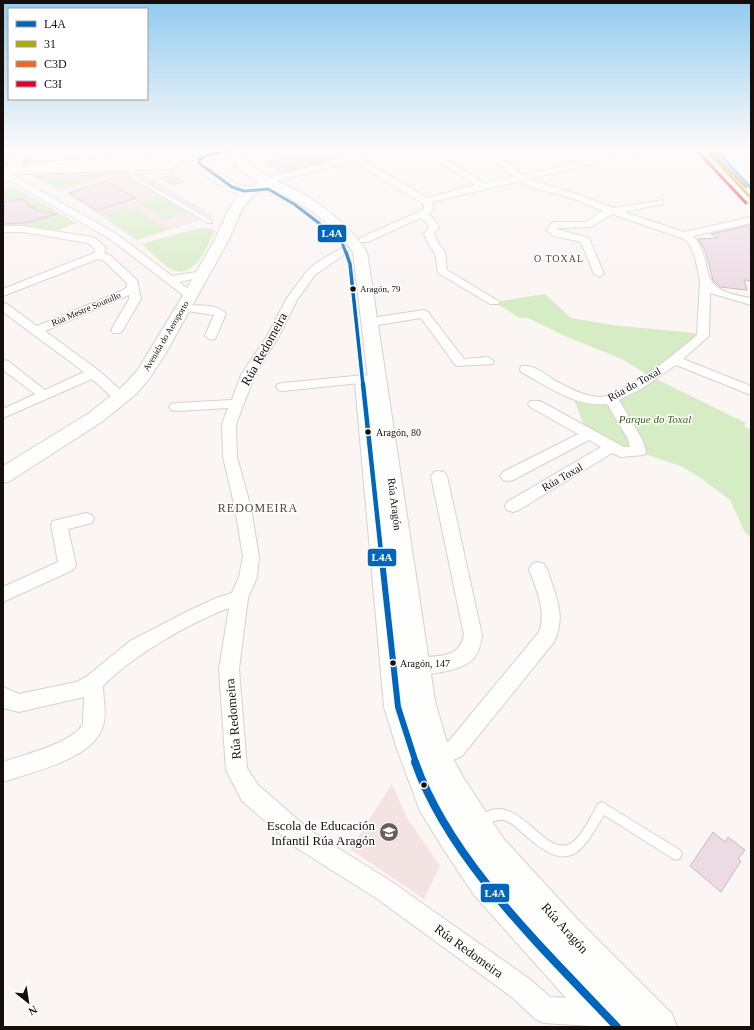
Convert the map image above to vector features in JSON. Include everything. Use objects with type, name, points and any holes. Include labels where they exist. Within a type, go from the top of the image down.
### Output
[{"type":"main road","points":[[226,196],[233,205]]},
{"type":"main road","name":"Avenida do Aeroporto","points":[[3,476],[76,430],[134,385],[152,362],[223,238],[233,205],[232,196]]},
{"type":"main road","name":"Avenida do Aeroporto","points":[[233,205],[244,196]]},
{"type":"main road","name":"Rúa Aragón","points":[[292,196],[341,227],[362,257],[421,701],[437,757],[452,788],[474,826],[492,849],[570,936],[659,1027]]},
{"type":"main road","name":"Rúa Aragón","points":[[351,243],[350,264],[364,379],[398,707],[411,750],[431,800],[455,839],[486,882],[615,1025]]},
{"type":"street","points":[[48,196],[114,237],[174,283],[194,290],[220,314],[211,336]]},
{"type":"street","points":[[418,196],[426,201],[430,208],[421,214],[430,220],[434,227],[429,234],[435,247],[440,252],[442,271],[494,302]]},
{"type":"street","points":[[426,201],[444,196]]},
{"type":"street","points":[[574,196],[612,211],[684,235],[751,220]]},
{"type":"street","points":[[599,274],[586,240],[558,234],[551,230],[556,225],[588,225],[608,212],[660,202]]},
{"type":"street","name":"Rúa Redomeira","points":[[421,214],[351,243],[338,255],[320,264],[311,273],[291,300],[273,336],[248,375],[229,424],[230,457],[243,508],[251,557],[248,577],[238,598],[229,669],[237,770],[250,793],[303,839],[384,890],[522,989],[544,1010],[586,1012],[615,1025]]},
{"type":"street","points":[[3,229],[23,229],[91,240],[101,248],[98,254],[3,293]]},
{"type":"street","name":"Rúa do Toxal","points":[[526,369],[572,395],[600,402],[611,399],[651,377],[675,360],[705,334],[705,282],[698,246],[684,235]]},
{"type":"street","name":"Rúa Mestre Soutullo","points":[[37,330],[131,290],[133,285],[130,279],[107,258],[98,254]]},
{"type":"street","points":[[705,282],[715,291],[751,302]]},
{"type":"street","points":[[174,283],[194,290]]},
{"type":"street","points":[[117,330],[135,299],[134,291],[131,290]]},
{"type":"street","name":"Rúa Mestre Soutullo","points":[[3,306],[93,373],[120,397]]},
{"type":"street","points":[[371,322],[424,314],[461,364],[488,361]]},
{"type":"street","points":[[675,360],[751,392]]},
{"type":"street","points":[[3,364],[44,395]]},
{"type":"street","points":[[3,398],[9,411],[93,373]]},
{"type":"street","points":[[283,386],[364,379]]},
{"type":"street","points":[[535,404],[612,448],[621,452],[639,452],[635,439],[611,399]]},
{"type":"street","points":[[176,407],[227,403],[235,406]]},
{"type":"street","points":[[508,476],[588,435]]},
{"type":"street","name":"Rúa Toxal","points":[[513,506],[612,448]]},
{"type":"street","points":[[416,666],[459,660],[473,645],[473,635],[439,476]]},
{"type":"street","points":[[3,595],[67,566],[59,525],[86,519]]},
{"type":"street","points":[[437,757],[454,748],[547,636],[551,624],[550,611],[538,569]]},
{"type":"street","points":[[3,696],[7,700],[19,703],[78,690],[93,683],[102,674],[137,647],[194,616],[222,603],[238,598]]},
{"type":"street","points":[[3,772],[76,745],[88,736],[93,726],[93,683]]},
{"type":"lane","points":[[166,196],[210,222]]},
{"type":"lane","points":[[474,826],[495,814],[508,816],[553,849],[565,852],[575,847],[602,808],[676,854]]},
{"type":"shaded area","points":[[71,196],[180,196],[215,216],[137,240]]},
{"type":"shaded area","name":"Escola de Educación Infantil Rúa Aragón","points":[[392,784],[407,818],[440,866],[424,899],[350,849]]},
{"type":"green space","points":[[3,196],[30,196],[77,223],[58,230],[3,228]]},
{"type":"green space","points":[[157,196],[162,196],[188,211],[165,220],[138,203]]},
{"type":"green space","points":[[126,206],[132,210],[136,209],[168,229],[137,240],[106,219],[108,218],[103,214]]},
{"type":"green space","points":[[198,228],[213,229],[215,231],[200,260],[188,270],[181,272],[169,268],[142,244]]},
{"type":"green space","name":"Parque do Toxal","points":[[545,294],[571,318],[612,325],[705,334],[652,377],[746,423],[744,426],[751,430],[751,538],[745,532],[730,500],[702,479],[683,467],[639,452],[621,452],[588,435],[572,395],[600,402],[651,377],[622,359],[567,337],[528,318],[520,318],[494,302]]},
{"type":"building","points":[[74,196],[133,196],[136,198],[97,211]]},
{"type":"building","points":[[22,199],[29,204],[28,206],[36,208],[35,210],[57,214],[25,223],[3,224],[5,202]]},
{"type":"building","points":[[751,225],[751,281],[744,280],[747,290],[720,287],[713,280],[705,250],[698,239],[718,238],[711,234]]},
{"type":"building","points":[[713,832],[725,842],[728,837],[745,850],[738,859],[741,861],[721,892],[690,866]]},
{"type":"transit line","name":"L4A","points":[[280,196],[294,204],[341,240],[350,264],[398,707],[421,778],[426,790],[450,832],[493,891],[542,947],[617,1027]]},
{"type":"transit line","name":"C3I","points":[[739,196],[746,203]]},
{"type":"place","name":"Aragón, 79","points":[[353,289]]},
{"type":"place","name":"Aragón, 80","points":[[368,432]]},
{"type":"place","name":"Aragón, 147","points":[[393,663]]},
{"type":"place","name":"Escola de Educación Infantil Rúa Aragón","points":[[389,832]]},
{"type":"district","name":"O TOXAL","points":[[559,258]]},
{"type":"district","name":"REDOMEIRA","points":[[258,508]]}]
